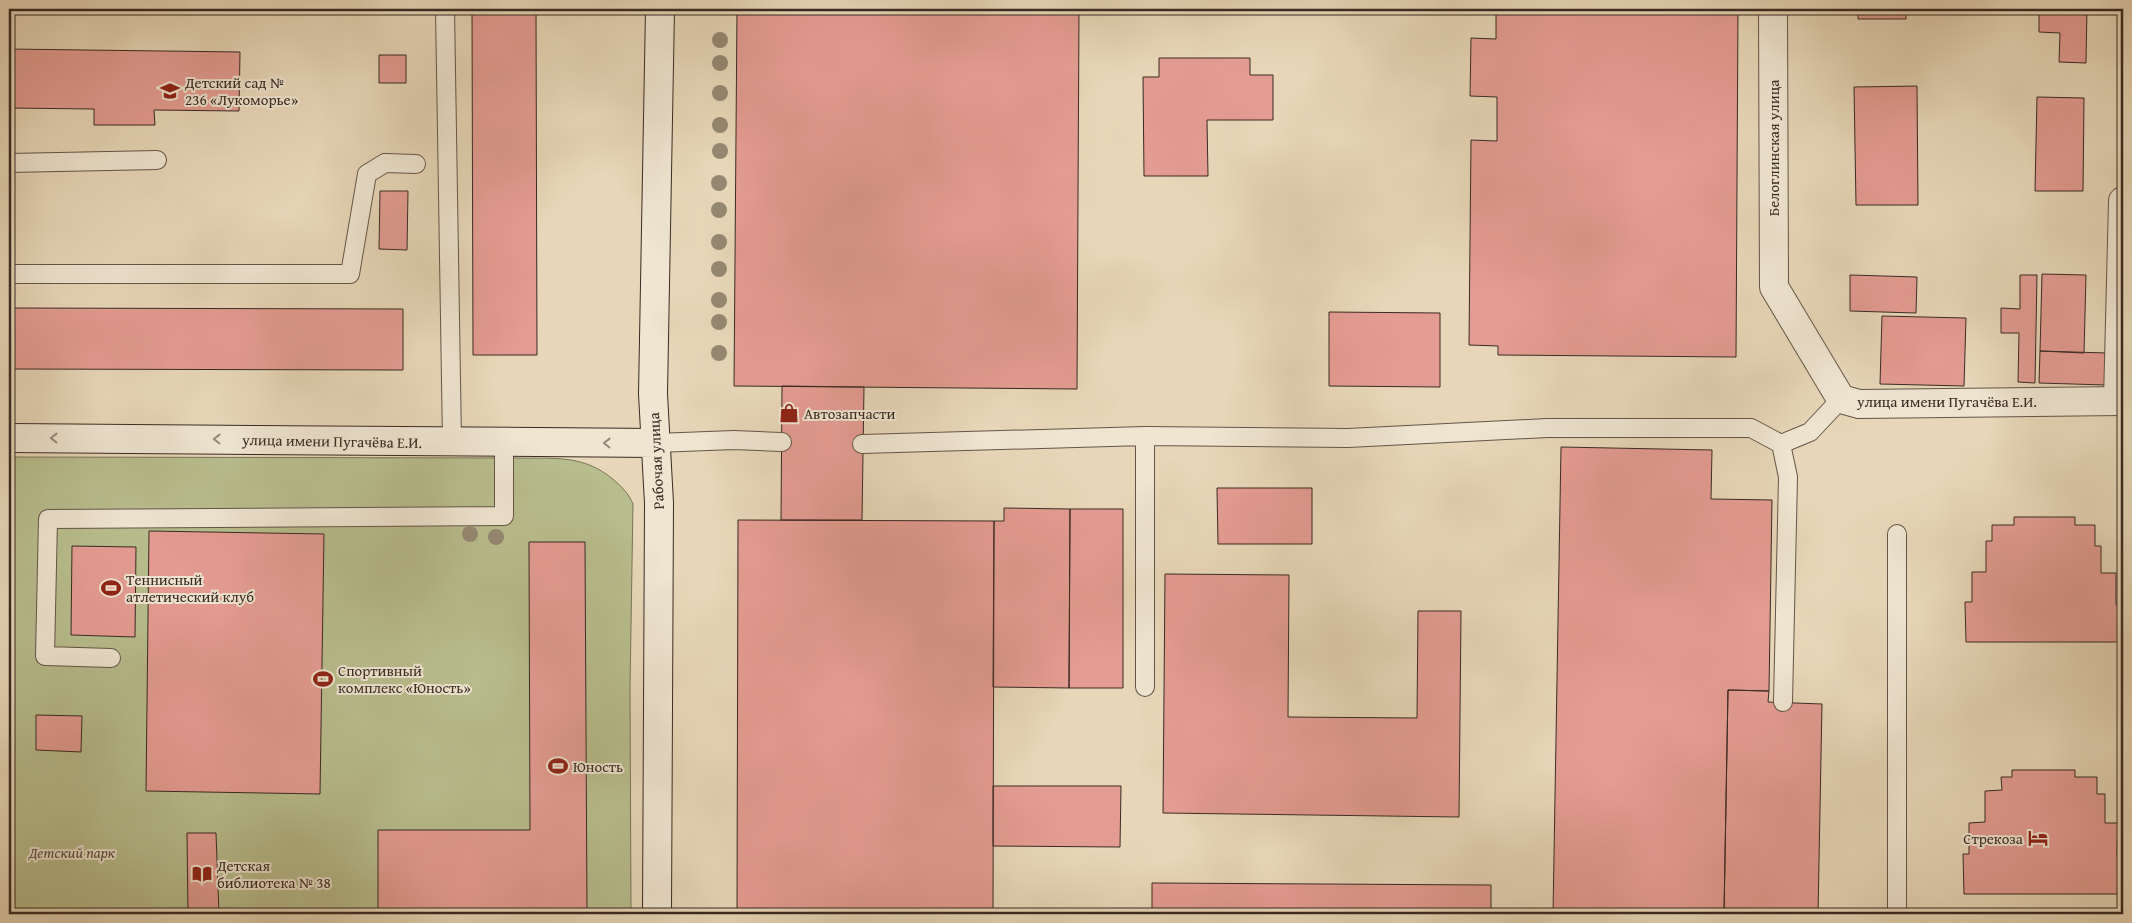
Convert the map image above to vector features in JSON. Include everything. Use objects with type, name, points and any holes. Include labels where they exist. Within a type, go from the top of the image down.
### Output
[{"type":"street","name":"Рабочая улица","points":[[657,914],[659,503],[653,394],[660,9]]},
{"type":"street","name":"Белоглинская улица","points":[[1772,9],[1774,287]]},
{"type":"street","points":[[2121,400],[2123,200]]},
{"type":"street","name":"улица имени Пугачёва Е.И.","points":[[1774,287],[1841,399],[1860,404],[2121,400]]},
{"type":"street","name":"улица имени Пугачёва Е.И.","points":[[9,438],[656,443]]},
{"type":"lane","points":[[445,9],[452,442]]},
{"type":"lane","points":[[9,163],[157,160]]},
{"type":"lane","points":[[9,274],[350,274],[367,174],[385,164],[416,164]]},
{"type":"lane","points":[[1781,444],[1810,432],[1841,399]]},
{"type":"lane","points":[[862,444],[1145,436],[1348,438],[1547,428],[1751,428],[1781,444],[1788,477],[1783,702]]},
{"type":"lane","points":[[1145,436],[1145,687]]},
{"type":"lane","points":[[656,443],[734,440],[782,442]]},
{"type":"lane","points":[[111,658],[45,656],[48,519],[504,516],[504,442]]},
{"type":"lane","points":[[1897,534],[1898,914]]},
{"type":"green space","name":"Спортивный комплекс «Юность»","points":[[9,457],[556,459],[580,462],[591,466],[614,480],[625,491],[633,504],[630,687],[631,914],[9,914]]},
{"type":"building","points":[[472,9],[536,9],[537,355],[473,355]]},
{"type":"building","points":[[737,9],[1079,9],[1077,389],[734,386]]},
{"type":"building","points":[[1496,9],[1738,9],[1736,357],[1498,355],[1498,346],[1469,345],[1471,140],[1497,141],[1497,97],[1470,96],[1471,38],[1496,39]]},
{"type":"building","points":[[1858,9],[1906,9],[1906,19],[1858,19]]},
{"type":"building","points":[[2029,9],[2087,9],[2086,63],[2059,62],[2060,33],[2039,32],[2039,13],[2029,13]]},
{"type":"building","points":[[9,49],[240,52],[239,111],[154,110],[155,125],[94,125],[94,109],[9,108]]},
{"type":"building","points":[[379,55],[406,55],[406,83],[379,83]]},
{"type":"building","points":[[1159,58],[1250,58],[1250,75],[1273,75],[1273,120],[1207,120],[1208,176],[1144,176],[1143,77],[1159,77]]},
{"type":"building","points":[[1917,86],[1918,205],[1856,205],[1854,87]]},
{"type":"building","points":[[2037,97],[2084,98],[2083,191],[2035,191]]},
{"type":"building","points":[[380,191],[408,191],[407,250],[379,249]]},
{"type":"building","points":[[2042,274],[2086,275],[2084,353],[2040,351]]},
{"type":"building","points":[[1850,275],[1917,277],[1916,313],[1850,311]]},
{"type":"building","points":[[2020,275],[2037,275],[2035,383],[2018,382],[2019,333],[2001,333],[2001,308],[2020,309]]},
{"type":"building","points":[[9,308],[403,309],[403,370],[9,369]]},
{"type":"building","points":[[1329,312],[1440,313],[1440,387],[1329,386]]},
{"type":"building","points":[[1882,316],[1966,318],[1964,386],[1880,384]]},
{"type":"building","points":[[2040,351],[2107,353],[2106,385],[2039,383]]},
{"type":"building","points":[[782,386],[864,387],[862,520],[781,520]]},
{"type":"building","points":[[1561,447],[1712,450],[1711,499],[1772,500],[1769,691],[1728,690],[1724,914],[1553,914]]},
{"type":"building","points":[[1217,488],[1312,488],[1312,544],[1218,544]]},
{"type":"building","points":[[1004,508],[1070,509],[1069,688],[993,687],[994,521],[1004,521]]},
{"type":"building","points":[[1070,509],[1123,509],[1123,688],[1069,688]]},
{"type":"building","points":[[2014,517],[2075,517],[2075,525],[2095,525],[2095,546],[2101,546],[2101,573],[2116,573],[2116,605],[2123,605],[2123,642],[1966,642],[1965,602],[1972,602],[1972,572],[1986,572],[1986,541],[1992,541],[1992,525],[2014,525]]},
{"type":"building","points":[[738,520],[994,521],[993,914],[737,914]]},
{"type":"building","points":[[149,531],[324,534],[320,794],[146,791]]},
{"type":"building","name":"Юность","points":[[529,542],[585,542],[587,914],[378,914],[378,830],[530,830]]},
{"type":"building","points":[[72,546],[136,547],[135,637],[71,635]]},
{"type":"building","points":[[1165,574],[1289,575],[1288,717],[1417,718],[1418,611],[1461,611],[1459,817],[1163,813]]},
{"type":"building","points":[[1728,690],[1769,691],[1768,702],[1822,704],[1818,914],[1724,914]]},
{"type":"building","points":[[36,715],[82,716],[81,752],[36,750]]},
{"type":"building","points":[[2012,770],[2075,770],[2075,777],[2097,777],[2097,794],[2105,794],[2105,823],[2118,823],[2117,855],[2123,855],[2123,894],[1964,894],[1963,854],[1969,854],[1969,823],[1985,822],[1985,791],[2002,790],[2001,777],[2012,777]]},
{"type":"building","points":[[993,786],[1121,786],[1120,847],[993,846]]},
{"type":"building","name":"Детская библиотека № 38","points":[[187,833],[216,833],[219,914],[188,914]]},
{"type":"building","points":[[1152,883],[1491,885],[1491,914],[1152,914]]},
{"type":"place","name":"Детский сад № 236 «Лукоморье»","points":[[170,91]]},
{"type":"place","name":"Автозапчасти","points":[[789,413]]},
{"type":"place","name":"Теннисный атлетический клуб","points":[[111,588]]},
{"type":"place","name":"Спортивный комплекс «Юность»","points":[[323,679]]},
{"type":"place","name":"Юность","points":[[558,766]]},
{"type":"place","name":"Стрекоза","points":[[2038,838]]},
{"type":"place","name":"Детская библиотека № 38","points":[[202,874]]},
{"type":"park label","name":"Детский парк","points":[[72,852]]}]
